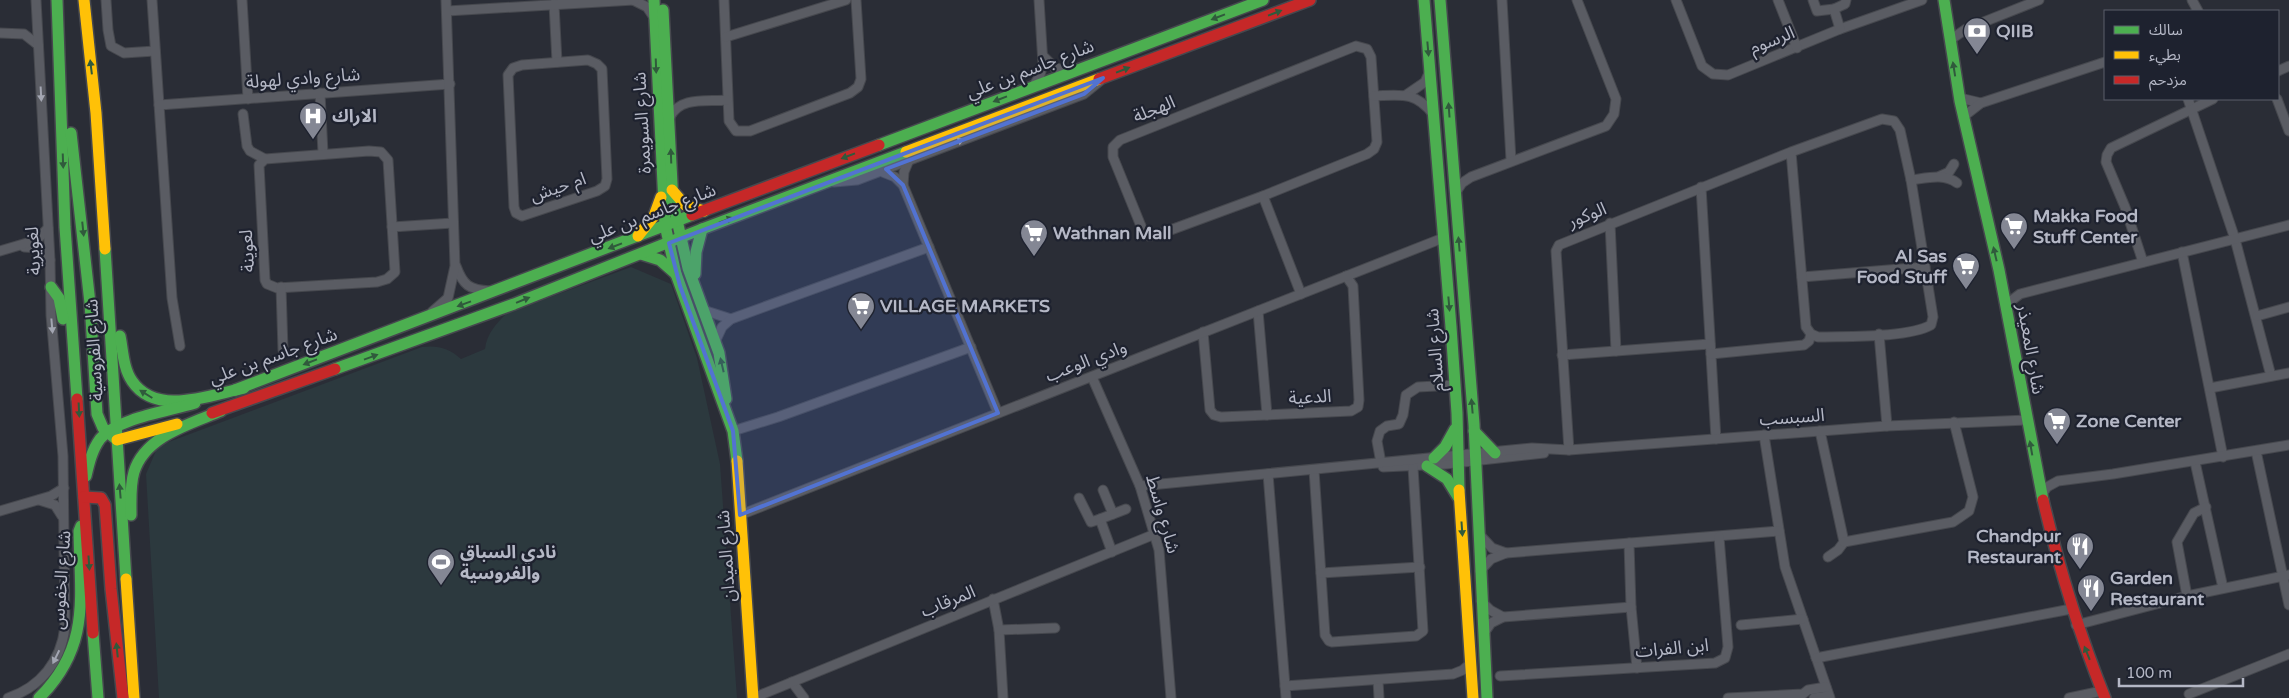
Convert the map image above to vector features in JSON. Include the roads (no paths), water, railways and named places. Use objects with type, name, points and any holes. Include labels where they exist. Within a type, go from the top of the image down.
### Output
[{"type":"main road","name":"شارع الفروسية","points":[[57,0],[65,227],[78,384],[98,698]]},
{"type":"main road","name":"شارع الفروسية","points":[[84,0],[96,113],[106,255],[112,430]]},
{"type":"main road","name":"شارع السويمرة","points":[[654,0],[667,190],[677,221],[680,238]]},
{"type":"main road","name":"شارع السويمرة","points":[[663,0],[670,117],[665,225],[669,243]]},
{"type":"main road","name":"شارع جاسم بن علي","points":[[112,430],[135,421],[244,388],[636,238],[665,225],[1264,0]]},
{"type":"main road","name":"شارع جاسم بن علي","points":[[117,440],[138,436],[221,411],[496,310],[702,229],[1310,0]]},
{"type":"main road","name":"شارع السلام","points":[[1440,0],[1474,431],[1487,698]]},
{"type":"main road","name":"شارع المعيذر","points":[[1944,0],[1963,117],[2007,308],[2041,496],[2052,545],[2076,625],[2104,695]]},
{"type":"main road","name":"شارع السلام","points":[[1423,1],[1455,385],[1456,459],[1473,692]]},
{"type":"main road","points":[[60,77],[69,118],[79,193],[90,303],[96,408],[100,423],[112,430],[117,440],[128,574],[134,698]]},
{"type":"main road","points":[[636,238],[654,216],[667,190],[685,205],[704,211]]},
{"type":"main road","points":[[694,287],[695,260],[702,229]]},
{"type":"main road","name":"شارع الميدان","points":[[680,238],[694,287],[715,342],[724,374],[727,413]]},
{"type":"main road","name":"شارع الميدان","points":[[669,243],[676,274],[733,431],[753,698]]},
{"type":"main road","points":[[640,254],[660,260],[676,274]]},
{"type":"main road","points":[[106,255],[125,364],[136,388],[150,397],[170,402],[244,388]]},
{"type":"main road","points":[[51,287],[59,298],[78,384]]},
{"type":"main road","points":[[128,574],[134,472],[143,452],[163,437],[221,411]]},
{"type":"main road","points":[[135,421],[131,424],[130,429],[133,434],[138,436]]},
{"type":"main road","points":[[1456,427],[1445,448],[1430,462],[1447,479],[1460,499]]},
{"type":"main road","points":[[112,430],[98,442],[90,461],[84,491],[101,498],[105,505],[111,589],[123,698]]},
{"type":"main road","points":[[1474,431],[1495,453]]},
{"type":"main road","name":"شارع الخفوس","points":[[39,698],[61,673],[72,651],[78,620],[79,531],[86,514]]},
{"type":"street","name":"لغويرية","points":[[8,698],[27,690],[44,676],[52,665],[63,640],[65,615],[63,456],[50,315],[50,260],[36,0]]},
{"type":"street","points":[[106,0],[110,44],[119,52],[155,51]]},
{"type":"street","points":[[152,0],[172,298],[180,346]]},
{"type":"street","points":[[242,0],[248,99]]},
{"type":"street","points":[[421,319],[448,298],[455,266],[446,0]]},
{"type":"street","points":[[447,11],[634,0],[647,7],[655,20]]},
{"type":"street","points":[[724,0],[727,100],[729,121],[736,131],[750,131],[853,91],[860,83],[861,75],[856,0]]},
{"type":"street","points":[[726,37],[846,0]]},
{"type":"street","points":[[1033,87],[1043,69],[1040,0]]},
{"type":"street","points":[[1502,0],[1511,160]]},
{"type":"street","points":[[1455,194],[1462,183],[1476,175],[1511,160],[1606,126],[1614,114],[1616,100],[1577,0]]},
{"type":"street","name":"الرسوم","points":[[1676,0],[1702,66],[1713,74],[1728,75],[1840,29],[1922,0]]},
{"type":"street","points":[[1778,0],[1797,48]]},
{"type":"street","points":[[1813,0],[1818,11],[1834,9],[1845,4],[1846,0]]},
{"type":"street","points":[[1950,40],[1966,29],[2039,0]]},
{"type":"street","points":[[554,4],[557,62]]},
{"type":"street","points":[[1834,9],[1840,29]]},
{"type":"street","points":[[10,32],[27,27],[37,16]]},
{"type":"street","points":[[1948,27],[1966,29]]},
{"type":"street","points":[[0,32],[24,34],[38,45]]},
{"type":"street","name":"الهجلة","points":[[1356,46],[1367,49],[1371,57],[1374,96],[1377,142],[1374,149],[1367,154],[1263,196],[1157,235],[1149,236],[1143,231],[1113,157],[1113,147],[1120,140],[1356,46]]},
{"type":"street","points":[[1043,56],[1055,68],[1075,71]]},
{"type":"street","name":"ام حيش","points":[[588,60],[597,64],[602,69],[608,179],[605,186],[597,191],[522,216],[516,213],[514,207],[508,75],[513,68],[522,65],[557,62],[588,60]]},
{"type":"street","points":[[1963,117],[1981,102],[2104,62]]},
{"type":"street","points":[[1406,95],[1425,82],[1430,72]]},
{"type":"street","points":[[828,182],[850,181],[1084,94],[1095,87],[1103,78]]},
{"type":"street","name":"شارع وادي لهولة","points":[[159,105],[450,84]]},
{"type":"street","points":[[668,90],[682,103]]},
{"type":"street","points":[[320,93],[323,153]]},
{"type":"street","points":[[1374,96],[1406,95],[1421,101],[1433,114]]},
{"type":"street","points":[[1960,98],[1981,102]]},
{"type":"street","points":[[670,117],[682,103],[727,100]]},
{"type":"street","points":[[2188,100],[2235,239],[2271,376]]},
{"type":"street","points":[[2143,262],[2125,207],[2106,162],[2107,155],[2111,148],[2211,100]]},
{"type":"street","points":[[2277,100],[2289,131]]},
{"type":"street","points":[[243,114],[247,146],[250,151],[265,159],[369,150],[381,152],[388,160],[395,272],[387,279],[377,282],[279,288],[278,300],[280,303],[283,350]]},
{"type":"street","name":"الوكور","points":[[1569,450],[1556,251],[1559,244],[1791,152],[1882,119],[1894,120],[1900,130],[1911,180],[1933,317],[1931,325],[1923,329],[1879,334],[1818,337],[1811,334]]},
{"type":"street","points":[[1711,354],[1804,345],[1809,341],[1811,334],[1806,327],[1791,152]]},
{"type":"street","name":"لعوينة","points":[[265,159],[260,165],[265,280],[272,288],[279,288]]},
{"type":"street","points":[[903,186],[904,172],[909,160]]},
{"type":"street","points":[[1911,180],[1940,176],[1949,172],[1954,164]]},
{"type":"street","points":[[1453,167],[1462,173],[1476,175]]},
{"type":"street","points":[[879,171],[890,174],[903,186],[998,413]]},
{"type":"street","points":[[1940,176],[1957,183]]},
{"type":"street","points":[[1701,187],[1716,439]]},
{"type":"street","points":[[1263,196],[1301,294]]},
{"type":"street","points":[[392,227],[453,222]]},
{"type":"street","points":[[1610,223],[1616,351]]},
{"type":"street","points":[[2007,308],[2012,300],[2020,294],[2289,225]]},
{"type":"street","points":[[0,252],[37,240],[48,228]]},
{"type":"street","name":"وادي الوعب","points":[[740,515],[1443,238]]},
{"type":"street","points":[[16,247],[38,248],[50,260]]},
{"type":"street","points":[[715,342],[722,327],[731,319],[929,247]]},
{"type":"street","points":[[2182,252],[2223,457]]},
{"type":"street","points":[[455,266],[462,281],[476,291],[497,291]]},
{"type":"street","points":[[1802,277],[1925,267]]},
{"type":"street","name":"الدعية","points":[[1203,332],[1210,410],[1214,415],[1220,417],[1351,411],[1358,407],[1353,286],[1346,276]]},
{"type":"street","points":[[2002,286],[2020,294]]},
{"type":"street","points":[[2256,316],[2289,308]]},
{"type":"street","points":[[702,310],[716,316],[731,319]]},
{"type":"street","points":[[1258,311],[1267,415]]},
{"type":"street","points":[[1879,334],[1887,426]]},
{"type":"street","points":[[1562,355],[1710,344]]},
{"type":"street","points":[[733,431],[778,417],[970,347]]},
{"type":"street","points":[[2210,388],[2289,374]]},
{"type":"street","name":"شارع واسط","points":[[1092,377],[1140,486],[1160,550],[1171,698]]},
{"type":"street","points":[[1381,463],[1378,441],[1380,431],[1387,426],[1399,424],[1403,415],[1406,395],[1418,387],[1455,385]]},
{"type":"street","name":"السبسب","points":[[1475,458],[1495,453],[1541,448],[1569,450],[1887,426],[2027,420]]},
{"type":"street","points":[[1828,556],[1838,550],[1844,542],[1953,522],[1969,511],[1973,497],[1954,422]]},
{"type":"street","points":[[1820,431],[1844,542]]},
{"type":"street","points":[[1764,436],[1785,567],[1829,697],[1814,698]]},
{"type":"street","points":[[2041,496],[2047,486],[2058,481],[2195,462],[2289,446]]},
{"type":"street","name":"السبسب","points":[[1371,466],[1381,463],[1430,462],[1542,454],[1559,450]]},
{"type":"street","points":[[2256,451],[2285,576],[2289,605]]},
{"type":"street","name":"السبسب","points":[[1140,486],[1371,466],[1413,467],[1430,462]]},
{"type":"street","points":[[2195,462],[2223,588]]},
{"type":"street","points":[[1314,470],[1325,634],[1326,638],[1332,642],[1421,634],[1424,627],[1413,467]]},
{"type":"street","points":[[2037,473],[2058,481]]},
{"type":"street","points":[[1268,474],[1286,698]]},
{"type":"street","points":[[0,511],[51,496],[64,488]]},
{"type":"street","points":[[1103,490],[1113,514]]},
{"type":"street","points":[[1079,498],[1090,522],[1126,509]]},
{"type":"street","points":[[39,500],[55,505],[63,517]]},
{"type":"street","points":[[2187,596],[2177,542],[2194,513],[2206,507]]},
{"type":"street","points":[[1100,518],[1112,552]]},
{"type":"street","points":[[1478,531],[1492,548],[1506,553]]},
{"type":"street","points":[[1480,571],[1490,560],[1506,553],[1779,531]]},
{"type":"street","name":"المرقاب","points":[[753,698],[1155,534]]},
{"type":"street","name":"ابن الفرات","points":[[1500,676],[1715,663],[1725,658],[1728,647],[1719,537]]},
{"type":"street","points":[[1629,543],[1631,607],[1637,668]]},
{"type":"street","points":[[1321,573],[1420,567]]},
{"type":"street","points":[[2076,625],[2187,596],[2285,576]]},
{"type":"street","points":[[993,600],[999,630],[1003,698]]},
{"type":"street","points":[[1481,601],[1490,610],[1503,616]]},
{"type":"street","points":[[1483,635],[1491,623],[1503,616],[1631,607]]},
{"type":"street","points":[[1816,658],[2071,609]]},
{"type":"street","points":[[1741,626],[1803,620]]},
{"type":"street","points":[[999,630],[1055,628]]},
{"type":"street","points":[[2189,694],[2289,654]]},
{"type":"street","points":[[1285,686],[1453,674],[1463,670],[1471,663]]},
{"type":"street","points":[[1453,674],[1473,692]]},
{"type":"street","points":[[1378,680],[1379,698]]},
{"type":"street","points":[[792,682],[804,698]]},
{"type":"street","points":[[1728,698],[1805,696],[1808,690],[1826,687]]},
{"type":"street","points":[[2069,698],[2104,695]]},
{"type":"place","name":"QIIB","points":[[1977,55]]},
{"type":"place","name":"الاراك","points":[[313,140]]},
{"type":"place","name":"Makka Food Stuff Center","points":[[2014,250]]},
{"type":"place","name":"Wathnan Mall","points":[[1034,257]]},
{"type":"place","name":"Al Sas Food Stuff","points":[[1966,290]]},
{"type":"place","name":"VILLAGE MARKETS","points":[[861,330]]},
{"type":"place","name":"Zone Center","points":[[2057,445]]},
{"type":"place","name":"Chandpur Restaurant","points":[[2080,570]]},
{"type":"place","name":"نادي السباق والفروسية","points":[[441,586]]},
{"type":"place","name":"Garden Restaurant","points":[[2091,612]]}]
